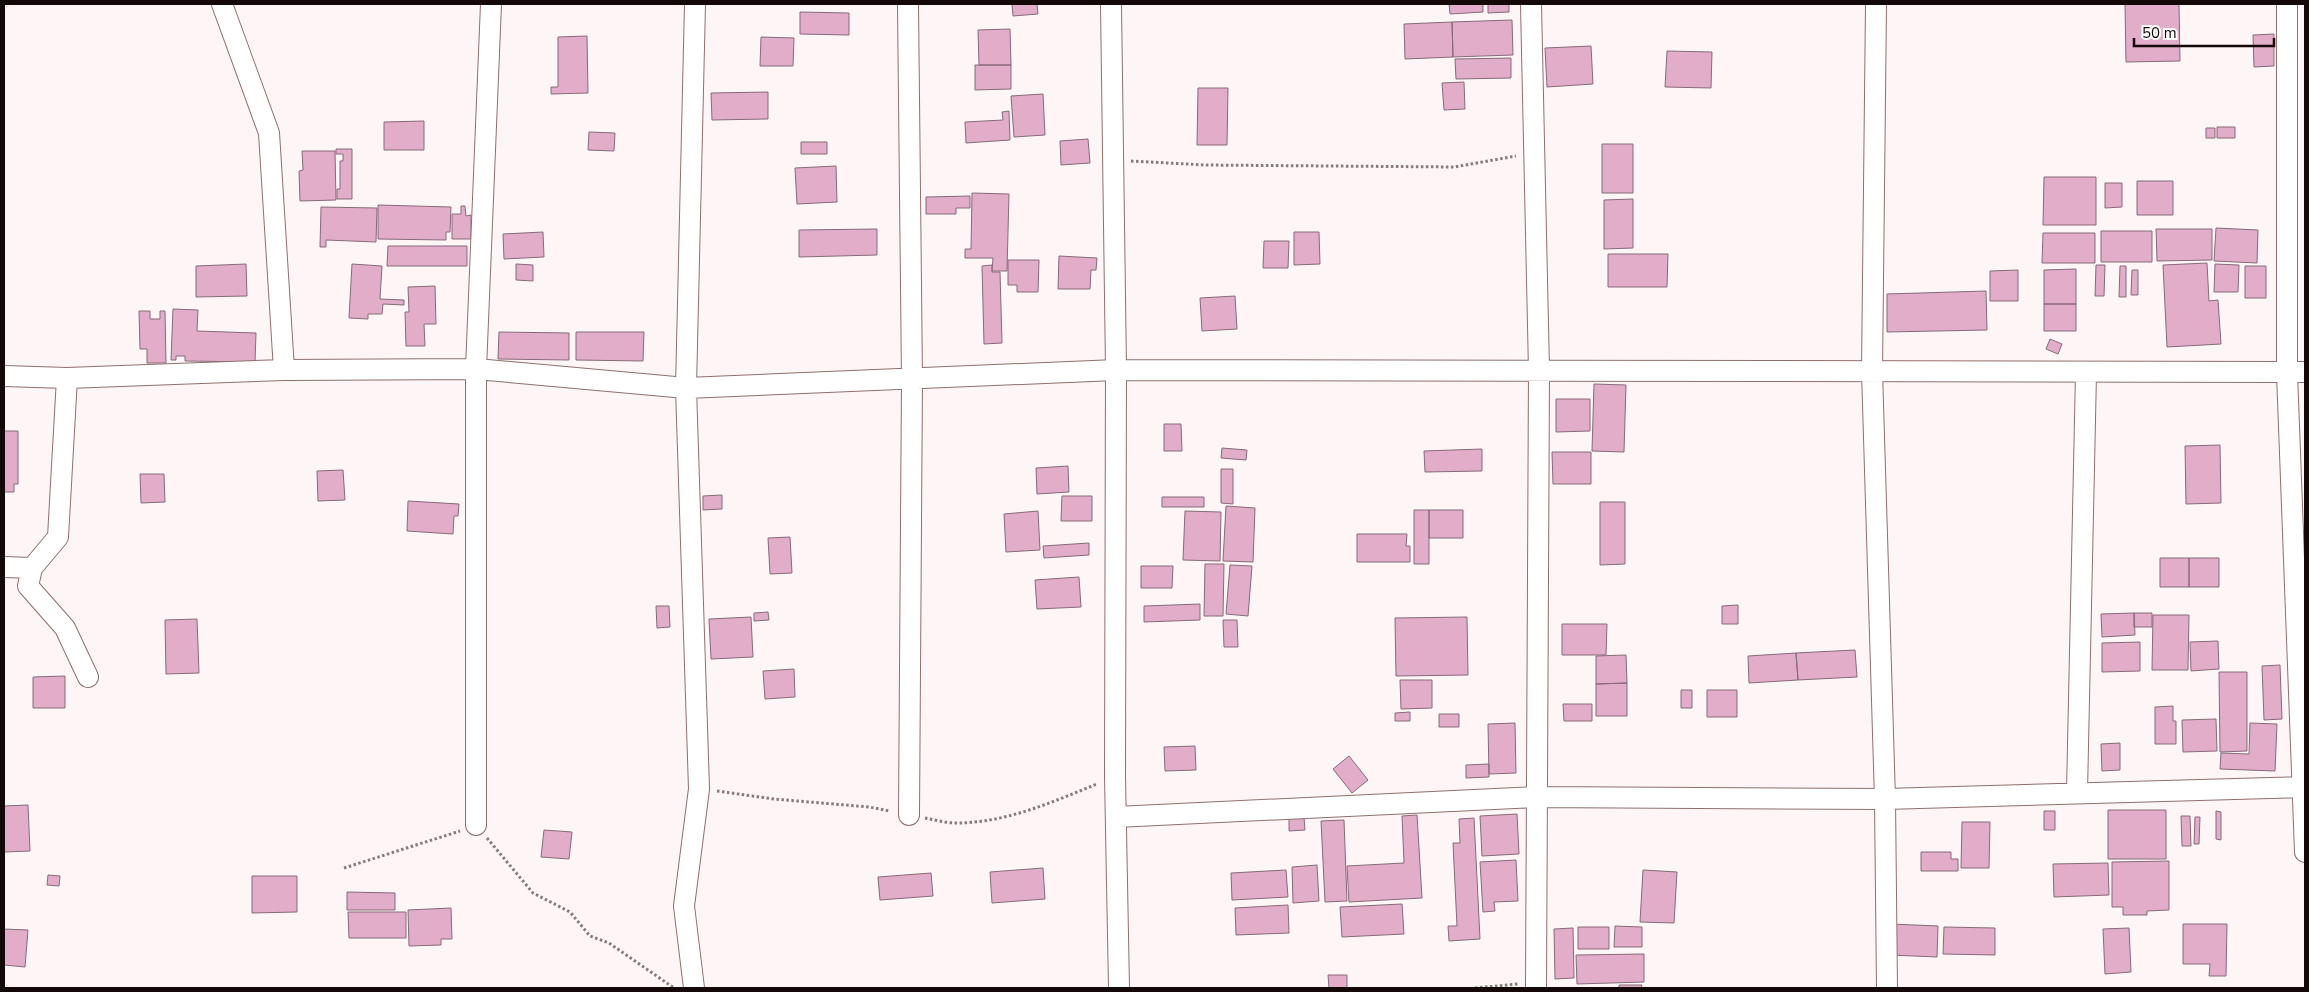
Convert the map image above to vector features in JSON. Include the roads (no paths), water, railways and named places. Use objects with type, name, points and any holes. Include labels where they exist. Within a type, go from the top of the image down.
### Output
[{"type":"street","points":[[222,4],[269,132],[284,370]]},
{"type":"street","points":[[476,826],[476,369],[491,4]]},
{"type":"street","points":[[694,988],[684,906],[699,789],[686,388],[695,4]]},
{"type":"street","points":[[908,4],[912,379],[909,815]]},
{"type":"street","points":[[1111,4],[1116,370],[1116,817],[1119,988]]},
{"type":"street","points":[[1531,4],[1539,371],[1536,985]]},
{"type":"street","points":[[1876,4],[1872,371],[1885,799],[1887,988]]},
{"type":"street","points":[[2287,4],[2305,852]]},
{"type":"street","points":[[4,376],[68,378],[284,370],[476,369],[686,388],[1116,370],[2296,372]]},
{"type":"street","points":[[2077,792],[2086,373]]},
{"type":"street","points":[[68,378],[58,537],[32,568],[28,586],[65,628],[88,678]]},
{"type":"street","points":[[4,567],[32,568]]},
{"type":"street","points":[[1116,817],[1536,797],[1885,799],[2077,792],[2304,787]]}]
